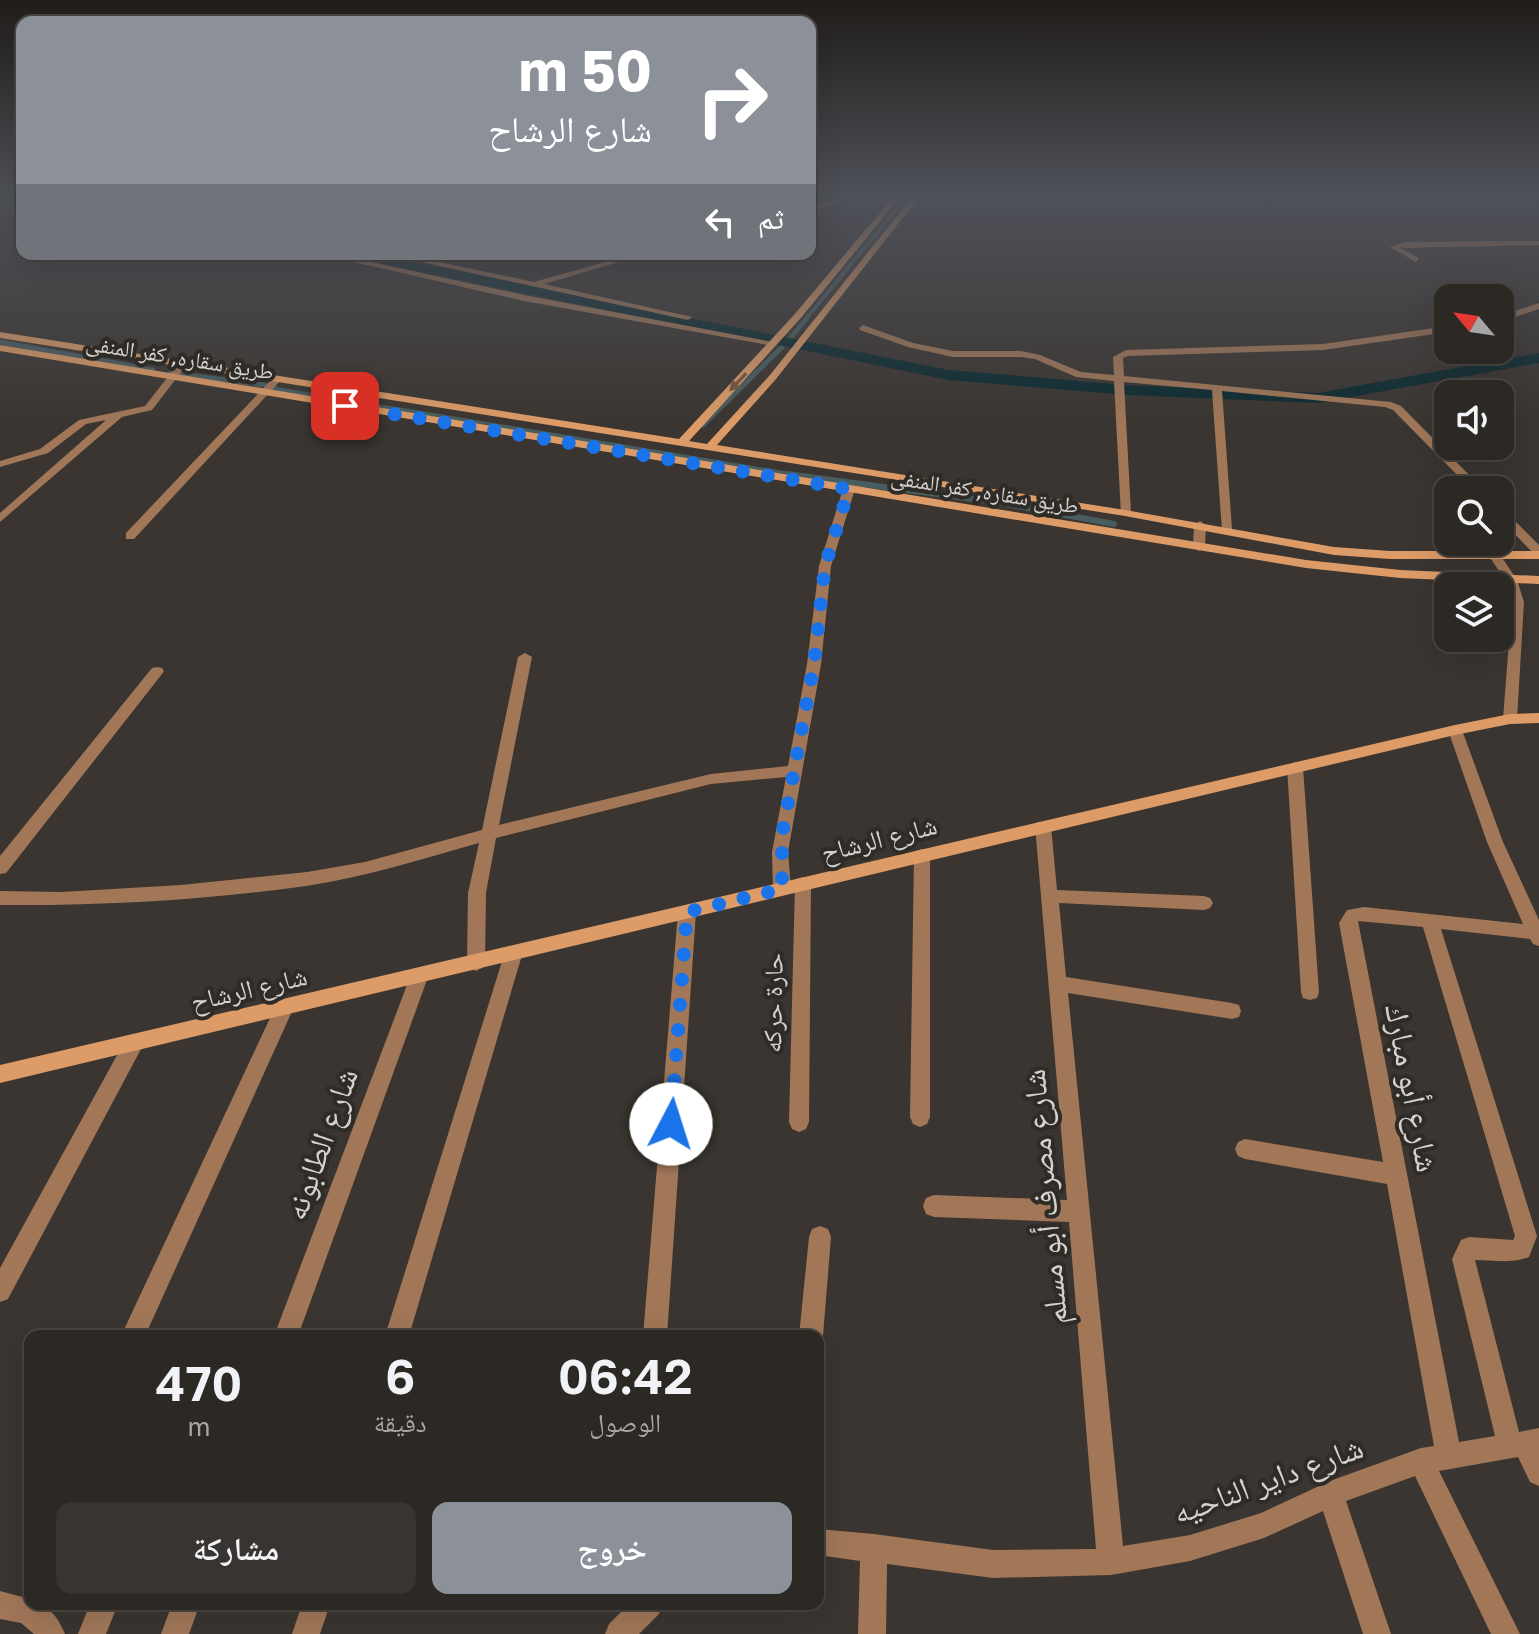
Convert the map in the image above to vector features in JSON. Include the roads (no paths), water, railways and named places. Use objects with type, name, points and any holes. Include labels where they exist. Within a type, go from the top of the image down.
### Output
[{"type":"street","points":[[406,272],[524,298],[777,340]]},
{"type":"street","points":[[474,272],[777,340],[796,348]]},
{"type":"street","points":[[533,285],[578,272]]},
{"type":"street","points":[[682,442],[777,340],[833,272]]},
{"type":"street","points":[[710,447],[820,320],[857,272]]},
{"type":"street","points":[[827,279],[850,281]]},
{"type":"street","points":[[1514,314],[1539,306]]},
{"type":"street","points":[[797,317],[820,320]]},
{"type":"street","points":[[863,328],[941,351],[1021,354],[1052,362],[1071,373],[1387,404],[1397,408],[1464,476]]},
{"type":"street","points":[[1125,513],[1118,357],[1126,353],[1323,347],[1434,331]]},
{"type":"street","name":"طريق سقاره, كفر المنفى","points":[[3,340],[177,369],[277,379],[378,403],[849,489],[889,485],[1125,513],[1200,536],[1333,568],[1434,575]]},
{"type":"street","name":"طريق سقاره, كفر المنفى","points":[[3,340],[177,369],[267,391],[682,442],[889,485],[1200,536],[1226,529],[1334,551],[1434,555]]},
{"type":"street","points":[[0,464],[44,451],[83,422],[148,408],[177,369]]},
{"type":"street","points":[[130,536],[277,379]]},
{"type":"street","points":[[1217,389],[1226,529]]},
{"type":"street","points":[[0,519],[119,415]]},
{"type":"street","points":[[782,889],[780,852],[814,664],[825,566],[849,489]]},
{"type":"street","points":[[0,501],[19,502]]},
{"type":"street","points":[[1514,526],[1538,550]]},
{"type":"street","name":"طريق سقاره, كفر المنفى","points":[[1514,553],[1538,550]]},
{"type":"street","points":[[1495,556],[1506,572]]},
{"type":"street","name":"طريق سقاره, كفر المنفى","points":[[1514,580],[1539,580]]},
{"type":"street","points":[[1510,719],[1519,612],[1514,592]]},
{"type":"street","points":[[476,963],[477,893],[525,657]]},
{"type":"street","points":[[0,868],[157,671]]},
{"type":"street","name":"شارع الرشاح","points":[[0,1074],[513,955],[1295,767],[1455,730],[1510,719],[1539,718]]},
{"type":"street","points":[[1455,730],[1495,842],[1537,936]]},
{"type":"street","points":[[1295,767],[1310,992]]},
{"type":"street","points":[[0,898],[61,899],[181,892],[307,879],[365,868],[489,833],[711,779],[793,771]]},
{"type":"street","name":"شارع مصرف أبو مسلم","points":[[1043,826],[1111,1562]]},
{"type":"street","points":[[920,1117],[922,855]]},
{"type":"street","name":"حارة حركه","points":[[799,1122],[803,884]]},
{"type":"street","points":[[1049,896],[1204,903]]},
{"type":"street","points":[[655,1330],[687,912]]},
{"type":"street","name":"شارع أبو مبارك","points":[[1449,1456],[1348,923],[1349,918],[1358,914],[1537,936]]},
{"type":"street","points":[[1430,921],[1526,1236],[1521,1249],[1469,1248],[1463,1259],[1525,1443],[1539,1473]]},
{"type":"street","points":[[399,1330],[513,955]]},
{"type":"street","name":"شارع الطابونه","points":[[288,1330],[419,977]]},
{"type":"street","points":[[1057,983],[1232,1011]]},
{"type":"street","points":[[136,1330],[285,1007]]},
{"type":"street","points":[[0,1291],[134,1043]]},
{"type":"street","points":[[1245,1149],[1396,1175]]},
{"type":"street","points":[[934,1206],[1078,1211]]},
{"type":"street","points":[[812,1330],[820,1237]]},
{"type":"street","name":"شارع داير الناحيه","points":[[824,1543],[993,1564],[1111,1562],[1190,1548],[1264,1525],[1330,1494],[1421,1461],[1525,1443]]},
{"type":"street","points":[[1421,1461],[1506,1634]]},
{"type":"street","points":[[1330,1494],[1377,1634]]},
{"type":"street","points":[[872,1634],[874,1547]]},
{"type":"street","points":[[0,1605],[24,1610]]},
{"type":"street","points":[[25,1610],[37,1616],[51,1634]]},
{"type":"street","points":[[92,1634],[102,1610]]},
{"type":"street","points":[[175,1634],[184,1610]]},
{"type":"street","points":[[306,1634],[314,1610]]},
{"type":"street","points":[[619,1634],[643,1610]]},
{"type":"waterway","points":[[442,272],[949,375],[1127,390],[1318,398],[1539,358]]},
{"type":"waterway","points":[[805,320],[844,272]]},
{"type":"waterway","points":[[703,425],[788,341],[807,318]]},
{"type":"waterway","points":[[0,342],[153,370]]},
{"type":"waterway","points":[[170,373],[265,385],[279,390],[799,476]]},
{"type":"waterway","points":[[787,474],[996,502],[1114,524]]}]
